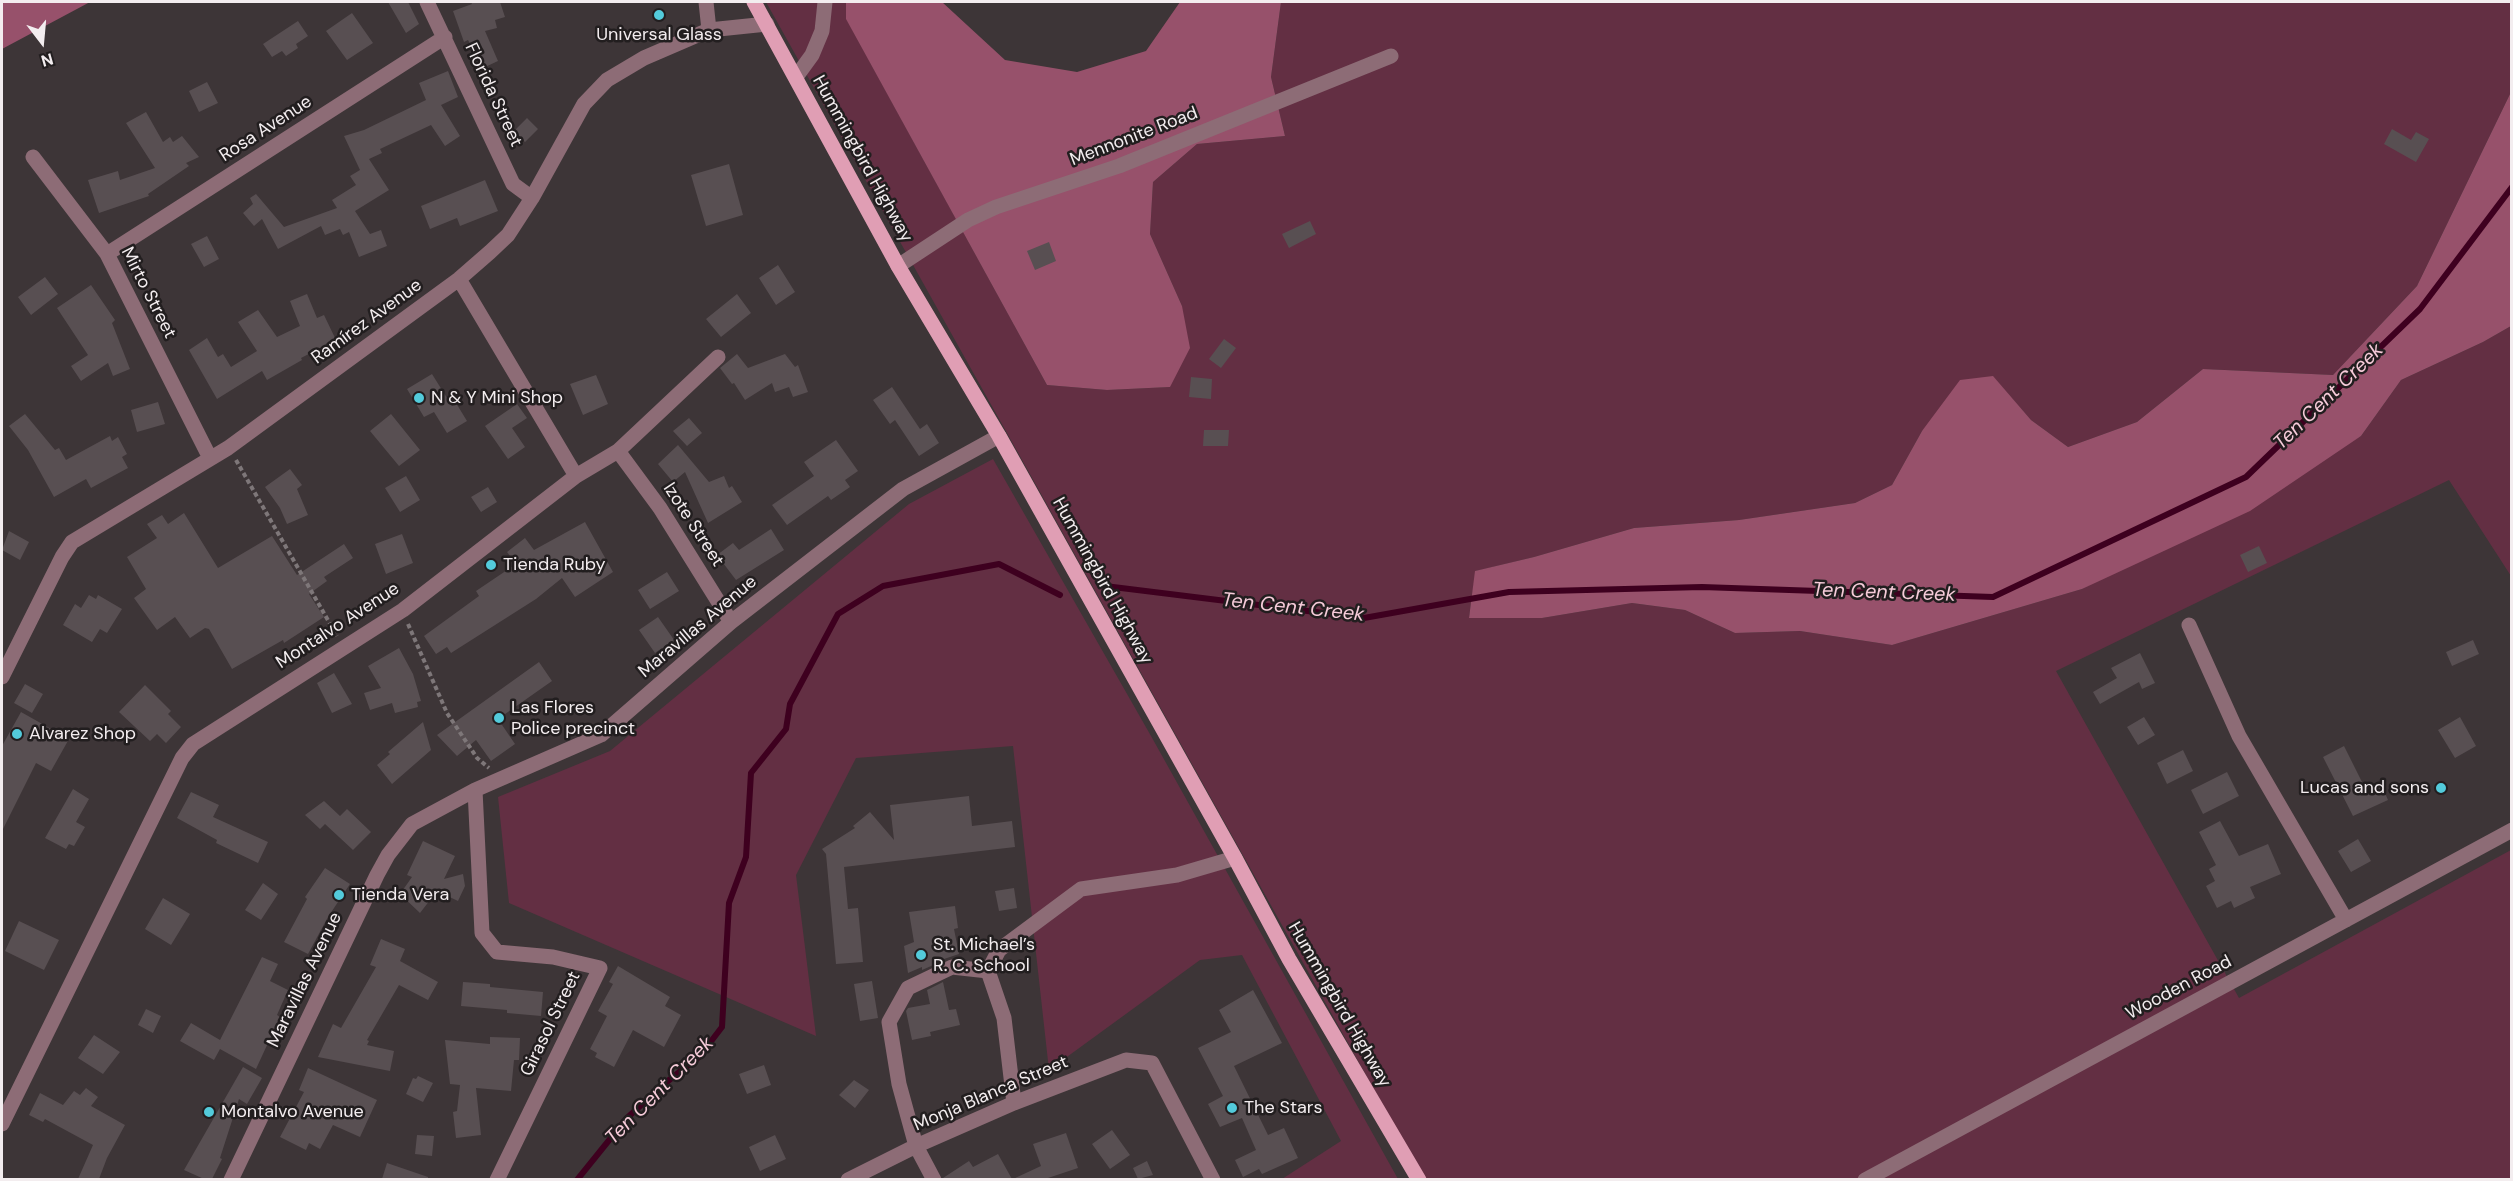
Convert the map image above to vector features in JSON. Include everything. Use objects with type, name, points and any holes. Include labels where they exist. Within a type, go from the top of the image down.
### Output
[{"type":"main road","name":"Hummingbird Highway","points":[[754,2],[898,266],[999,436],[1235,858],[1288,959],[1419,1179]]},
{"type":"street","name":"Florida Street","points":[[427,2],[513,184],[532,198]]},
{"type":"street","points":[[706,2],[710,30]]},
{"type":"street","points":[[796,77],[812,55],[822,31],[825,2]]},
{"type":"street","name":"Ramírez Avenue","points":[[2,677],[62,557],[72,542],[228,448],[459,279],[508,235],[532,198],[584,104],[607,80],[644,58],[710,30],[767,24]]},
{"type":"street","name":"Rosa Avenue","points":[[107,254],[445,37]]},
{"type":"street","name":"Mennonite Road","points":[[898,266],[968,220],[996,207],[1119,166],[1391,56]]},
{"type":"street","name":"Mirto Street","points":[[33,157],[107,254],[210,458]]},
{"type":"street","points":[[459,279],[576,476]]},
{"type":"street","name":"Montalvo Avenue","points":[[2,1124],[182,758],[193,744],[403,610],[576,476],[618,451],[718,357]]},
{"type":"street","name":"Maravillas Avenue","points":[[231,1179],[388,855],[412,824],[500,778],[601,735],[731,622],[903,489],[999,436]]},
{"type":"street","name":"Izote Street","points":[[618,451],[660,508],[731,622]]},
{"type":"street","points":[[2189,626],[2239,736],[2346,920]]},
{"type":"street","name":"Girasol Street","points":[[475,790],[482,933],[497,952],[553,957],[600,968],[497,1179]]},
{"type":"street","name":"Wooden Road","points":[[1865,1179],[2511,830]]},
{"type":"street","points":[[1014,1103],[1004,1018],[988,971],[999,950],[1081,889],[1177,875],[1235,858]]},
{"type":"street","points":[[934,1179],[916,1146],[899,1084],[889,1022],[908,988],[952,967],[988,971]]},
{"type":"street","name":"Monja Blanca Street","points":[[848,1179],[1014,1103],[1126,1060],[1152,1063],[1213,1179]]},
{"type":"path","points":[[228,448],[343,647]]},
{"type":"path","points":[[403,610],[447,713],[477,758],[500,778]]},
{"type":"shaded area","points":[[2,2],[90,2],[2,49]]},
{"type":"shaded area","points":[[766,2],[846,2],[847,20],[1047,385],[1107,390],[1170,387],[1182,306],[1150,234],[1153,182],[1197,144],[1285,136],[1271,77],[1281,2],[2511,2],[2511,92],[2417,286],[2333,375],[2203,369],[2137,422],[2068,447],[2031,420],[1993,377],[1922,431],[1892,485],[1855,503],[1739,520],[1634,528],[1476,571],[1469,617],[1542,618],[1632,603],[1685,610],[1735,633],[1800,631],[1892,645],[2082,589],[2361,436],[2401,380],[2483,342],[2511,326],[2511,576],[2449,480],[2056,671],[2239,998],[2511,850],[2511,1179],[1424,1179]]},
{"type":"shaded area","points":[[846,2],[942,2],[1005,60],[1077,72],[1146,51],[1180,2],[1281,2],[1271,77],[1285,136],[1197,144],[1153,182],[1150,234],[1182,306],[1190,348],[1170,387],[1107,390],[1047,385],[846,19]]},
{"type":"shaded area","points":[[2511,92],[2511,326],[2483,342],[2401,380],[2361,436],[2250,511],[2082,589],[1892,645],[1800,631],[1735,633],[1685,610],[1632,603],[1542,618],[1469,618],[1475,571],[1534,557],[1634,528],[1739,520],[1855,503],[1892,485],[1922,431],[1960,380],[1993,376],[2031,420],[2068,447],[2137,422],[2203,369],[2333,375],[2417,286]]},
{"type":"shaded area","points":[[993,459],[1151,736],[1398,1179],[1282,1179],[1341,1141],[1242,955],[1200,960],[1049,1070],[1013,746],[856,758],[796,875],[816,1036],[509,903],[498,797],[610,751],[909,504]]},
{"type":"building","points":[[388,2],[408,2],[419,24],[406,33]]},
{"type":"building","points":[[471,2],[500,2],[505,17],[495,20],[497,28],[485,31],[498,61],[483,68],[468,40],[464,42],[453,11],[472,4]]},
{"type":"building","points":[[352,13],[373,43],[347,60],[326,31]]},
{"type":"building","points":[[298,21],[308,36],[296,44],[298,48],[286,56],[282,51],[272,57],[263,44]]},
{"type":"building","points":[[448,71],[458,97],[441,105],[460,136],[445,146],[431,125],[380,149],[382,153],[369,159],[389,190],[355,211],[370,234],[381,230],[387,246],[359,257],[349,232],[343,235],[340,229],[325,235],[321,226],[278,249],[262,219],[254,226],[243,213],[253,204],[250,198],[256,194],[284,227],[337,208],[332,200],[356,185],[350,176],[360,170],[344,136],[364,130],[426,100],[419,83]]},
{"type":"building","points":[[207,82],[218,103],[199,112],[189,91]]},
{"type":"building","points":[[146,112],[163,142],[170,137],[173,142],[182,136],[199,157],[186,163],[189,166],[148,194],[149,196],[99,213],[88,180],[118,171],[120,180],[155,168],[126,123]]},
{"type":"building","points":[[527,118],[538,129],[525,142],[514,131]]},
{"type":"building","points":[[2392,129],[2411,140],[2416,132],[2429,139],[2416,162],[2384,144]]},
{"type":"building","points":[[729,164],[743,215],[706,226],[691,175]]},
{"type":"building","points":[[485,180],[498,211],[460,226],[457,218],[430,229],[421,206]]},
{"type":"building","points":[[1310,221],[1316,234],[1289,248],[1282,234]]},
{"type":"building","points":[[207,236],[219,259],[204,267],[191,244]]},
{"type":"building","points":[[1049,242],[1056,261],[1035,270],[1027,251]]},
{"type":"building","points":[[778,265],[795,292],[776,305],[759,278]]},
{"type":"building","points":[[45,277],[58,294],[31,315],[18,297]]},
{"type":"building","points":[[91,285],[115,320],[112,323],[130,369],[113,376],[108,363],[81,381],[71,366],[88,355],[57,308]]},
{"type":"building","points":[[307,294],[317,318],[324,315],[336,340],[301,358],[302,360],[267,380],[262,371],[217,399],[189,350],[207,338],[218,357],[223,354],[231,367],[257,351],[238,322],[258,310],[277,337],[300,326],[290,301]]},
{"type":"building","points":[[737,294],[751,313],[721,337],[706,319]]},
{"type":"building","points":[[1224,339],[1236,348],[1221,368],[1209,359]]},
{"type":"building","points":[[737,354],[748,368],[785,354],[795,367],[798,365],[808,392],[793,397],[789,387],[775,392],[772,383],[745,400],[720,368]]},
{"type":"building","points":[[432,374],[452,406],[456,403],[467,421],[447,433],[434,412],[424,417],[407,389]]},
{"type":"building","points":[[596,375],[608,404],[583,415],[570,384]]},
{"type":"building","points":[[1191,377],[1212,379],[1211,399],[1189,397]]},
{"type":"building","points":[[892,387],[920,429],[927,424],[939,443],[919,456],[895,420],[890,424],[873,400]]},
{"type":"building","points":[[158,402],[165,424],[137,432],[131,410]]},
{"type":"building","points":[[517,404],[527,418],[512,428],[525,447],[508,459],[485,426]]},
{"type":"building","points":[[25,414],[55,450],[59,448],[66,460],[110,436],[112,441],[118,437],[127,454],[122,457],[128,468],[91,488],[86,479],[54,497],[28,450],[9,426]]},
{"type":"building","points":[[391,414],[420,450],[399,466],[370,431]]},
{"type":"building","points":[[689,418],[702,433],[687,446],[673,431]]},
{"type":"building","points":[[1204,430],[1229,430],[1228,446],[1203,446]]},
{"type":"building","points":[[836,440],[858,471],[845,480],[850,487],[831,500],[828,496],[787,525],[772,505],[814,476],[804,462]]},
{"type":"building","points":[[678,445],[709,482],[724,476],[729,488],[732,486],[742,502],[708,523],[685,472],[673,482],[658,464]]},
{"type":"building","points":[[290,469],[302,485],[297,489],[308,515],[287,524],[280,508],[265,487]]},
{"type":"building","points":[[406,476],[420,500],[400,512],[385,488]]},
{"type":"building","points":[[488,487],[497,502],[481,512],[471,497]]},
{"type":"building","points":[[184,513],[218,568],[272,536],[297,575],[344,544],[353,558],[324,577],[327,581],[309,594],[324,617],[284,643],[283,640],[232,669],[209,629],[205,628],[190,638],[175,617],[157,630],[134,598],[146,589],[127,557],[157,538],[147,524],[162,515],[168,524]]},
{"type":"building","points":[[585,522],[613,572],[575,597],[562,578],[536,599],[451,653],[447,647],[436,654],[424,636],[479,596],[476,591],[516,564],[507,552],[525,538],[534,550]]},
{"type":"building","points":[[771,529],[784,550],[736,580],[717,555],[733,543],[739,550]]},
{"type":"building","points":[[9,531],[29,542],[20,560],[2,550]]},
{"type":"building","points":[[402,534],[413,563],[386,574],[375,544]]},
{"type":"building","points":[[2259,546],[2267,563],[2248,572],[2240,555]]},
{"type":"building","points":[[667,572],[679,591],[650,609],[638,590]]},
{"type":"building","points":[[89,595],[96,599],[98,595],[122,609],[107,633],[100,629],[92,642],[63,625],[75,604],[81,608]]},
{"type":"building","points":[[658,617],[679,647],[663,657],[659,650],[655,653],[639,630]]},
{"type":"building","points":[[2473,640],[2479,654],[2452,666],[2446,652]]},
{"type":"building","points":[[399,648],[413,674],[421,701],[417,702],[418,707],[395,713],[392,703],[370,710],[364,693],[381,688],[368,666]]},
{"type":"building","points":[[2140,653],[2155,683],[2142,689],[2139,682],[2100,704],[2093,692],[2117,678],[2111,668]]},
{"type":"building","points":[[539,662],[552,681],[498,719],[515,744],[491,761],[476,740],[457,756],[437,735]]},
{"type":"building","points":[[334,673],[352,704],[332,713],[317,683]]},
{"type":"building","points":[[25,684],[43,694],[32,713],[14,703]]},
{"type":"building","points":[[145,685],[171,711],[168,714],[181,727],[166,743],[157,734],[150,741],[119,712]]},
{"type":"building","points":[[21,712],[69,739],[51,771],[36,763],[2,831],[2,746]]},
{"type":"building","points":[[2144,717],[2155,735],[2138,745],[2127,727]]},
{"type":"building","points":[[2460,717],[2476,746],[2455,758],[2438,730]]},
{"type":"building","points":[[423,722],[431,750],[392,784],[377,765],[390,754],[388,752]]},
{"type":"building","points":[[2344,746],[2365,788],[2380,782],[2388,800],[2353,816],[2323,757]]},
{"type":"building","points":[[2183,750],[2193,771],[2167,784],[2157,763]]},
{"type":"building","points":[[2227,772],[2239,796],[2203,814],[2191,790]]},
{"type":"building","points":[[73,789],[89,799],[76,822],[85,827],[74,846],[69,844],[66,849],[45,838]]},
{"type":"building","points":[[191,792],[219,805],[213,817],[268,842],[258,863],[216,843],[217,840],[177,818]]},
{"type":"building","points":[[969,796],[972,826],[1012,821],[1015,847],[844,867],[848,909],[858,908],[863,962],[836,964],[826,854],[822,849],[855,828],[853,826],[870,812],[894,840],[890,805]]},
{"type":"building","points":[[324,801],[340,816],[347,809],[371,832],[353,850],[325,824],[320,829],[305,815]]},
{"type":"building","points":[[2220,821],[2239,856],[2268,844],[2281,874],[2250,887],[2255,898],[2234,908],[2231,901],[2217,908],[2206,886],[2215,881],[2209,869],[2216,865],[2199,832]]},
{"type":"building","points":[[2358,839],[2371,861],[2351,872],[2338,851]]},
{"type":"building","points":[[423,841],[455,856],[444,879],[463,874],[465,886],[458,901],[437,891],[420,913],[400,894],[412,877],[407,875]]},
{"type":"building","points":[[325,868],[350,884],[328,917],[308,954],[284,942],[307,899],[305,897]]},
{"type":"building","points":[[263,883],[278,894],[261,920],[245,910]]},
{"type":"building","points":[[1014,888],[1017,908],[999,911],[995,891]]},
{"type":"building","points":[[163,898],[190,914],[171,945],[145,929]]},
{"type":"building","points":[[955,906],[958,928],[954,929],[959,954],[938,961],[922,970],[922,967],[908,973],[904,946],[914,942],[909,912]]},
{"type":"building","points":[[19,921],[59,940],[44,970],[5,951]]},
{"type":"building","points":[[381,939],[405,949],[400,961],[438,982],[428,1000],[399,985],[367,1040],[369,1041],[367,1045],[394,1051],[390,1071],[318,1057],[333,1024],[341,1028],[376,967],[370,965]]},
{"type":"building","points":[[262,957],[278,964],[270,981],[288,990],[277,1015],[280,1017],[256,1069],[220,1049],[214,1060],[180,1041],[191,1023],[220,1040]]},
{"type":"building","points":[[618,966],[670,997],[665,1006],[681,1015],[664,1047],[633,1030],[614,1067],[595,1057],[597,1053],[590,1049],[607,1016],[598,1011],[613,984],[609,982]]},
{"type":"building","points":[[872,981],[878,1018],[860,1021],[854,984]]},
{"type":"building","points":[[463,982],[543,992],[541,1016],[461,1006]]},
{"type":"building","points":[[943,982],[949,1010],[956,1009],[960,1025],[930,1032],[931,1036],[912,1040],[906,1011],[908,1008],[930,1004],[927,990]]},
{"type":"building","points":[[1253,990],[1282,1043],[1234,1066],[1268,1135],[1284,1128],[1298,1158],[1262,1174],[1259,1169],[1243,1177],[1235,1160],[1256,1150],[1242,1118],[1220,1127],[1208,1104],[1223,1096],[1198,1048],[1231,1032],[1219,1010]]},
{"type":"building","points":[[146,1009],[161,1016],[153,1033],[138,1025]]},
{"type":"building","points":[[94,1035],[120,1052],[103,1074],[78,1058]]},
{"type":"building","points":[[490,1037],[520,1038],[519,1060],[514,1060],[511,1091],[476,1088],[481,1135],[456,1138],[453,1112],[457,1111],[460,1085],[450,1084],[445,1040],[490,1044]]},
{"type":"building","points":[[764,1065],[771,1085],[747,1094],[739,1074]]},
{"type":"building","points":[[243,1067],[262,1078],[247,1104],[239,1099],[220,1158],[222,1159],[212,1179],[204,1179],[184,1170]]},
{"type":"building","points":[[308,1068],[377,1100],[360,1137],[333,1125],[320,1149],[309,1143],[306,1150],[280,1137],[304,1092],[299,1090]]},
{"type":"building","points":[[418,1076],[433,1083],[423,1102],[406,1094],[413,1078],[416,1079]]},
{"type":"building","points":[[854,1080],[869,1090],[855,1108],[839,1095]]},
{"type":"building","points":[[86,1088],[98,1097],[91,1106],[125,1125],[107,1158],[99,1179],[78,1179],[93,1145],[45,1119],[43,1122],[29,1115],[40,1093],[63,1105],[74,1091],[80,1095]]},
{"type":"building","points":[[1112,1130],[1130,1155],[1110,1169],[1092,1144]]},
{"type":"building","points":[[1066,1133],[1078,1168],[1045,1179],[1013,1179],[1041,1166],[1033,1144]]},
{"type":"building","points":[[417,1135],[434,1136],[432,1156],[415,1154]]},
{"type":"building","points":[[775,1135],[786,1159],[760,1171],[749,1147]]},
{"type":"building","points":[[998,1154],[1012,1179],[943,1178],[969,1161],[973,1167]]},
{"type":"building","points":[[1147,1161],[1153,1175],[1138,1179],[1133,1168]]},
{"type":"building","points":[[387,1163],[428,1177],[428,1179],[382,1179]]},
{"type":"waterway","name":"Ten Cent Creek","points":[[1105,586],[1364,618],[1509,592],[1702,587],[1993,597],[2246,477],[2420,309],[2512,187]]},
{"type":"waterway","name":"Ten Cent Creek","points":[[577,1180],[627,1118],[664,1084],[699,1057],[722,1027],[729,903],[746,857],[751,773],[786,729],[790,704],[838,614],[883,586],[999,564],[1060,595]]},
{"type":"place","name":"Universal Glass","points":[[659,15]]},
{"type":"place","name":"N & Y Mini Shop","points":[[419,398]]},
{"type":"place","name":"Tienda Ruby","points":[[491,565]]},
{"type":"place","name":"Las Flores Police precinct","points":[[499,718]]},
{"type":"place","name":"Alvarez Shop","points":[[17,734]]},
{"type":"place","name":"Lucas and sons","points":[[2441,788]]},
{"type":"place","name":"Tienda Vera","points":[[339,895]]},
{"type":"place","name":"St. Michael’s R. C. School","points":[[921,955]]},
{"type":"place","name":"The Stars","points":[[1232,1108]]},
{"type":"place","name":"Montalvo Avenue","points":[[209,1112]]}]
